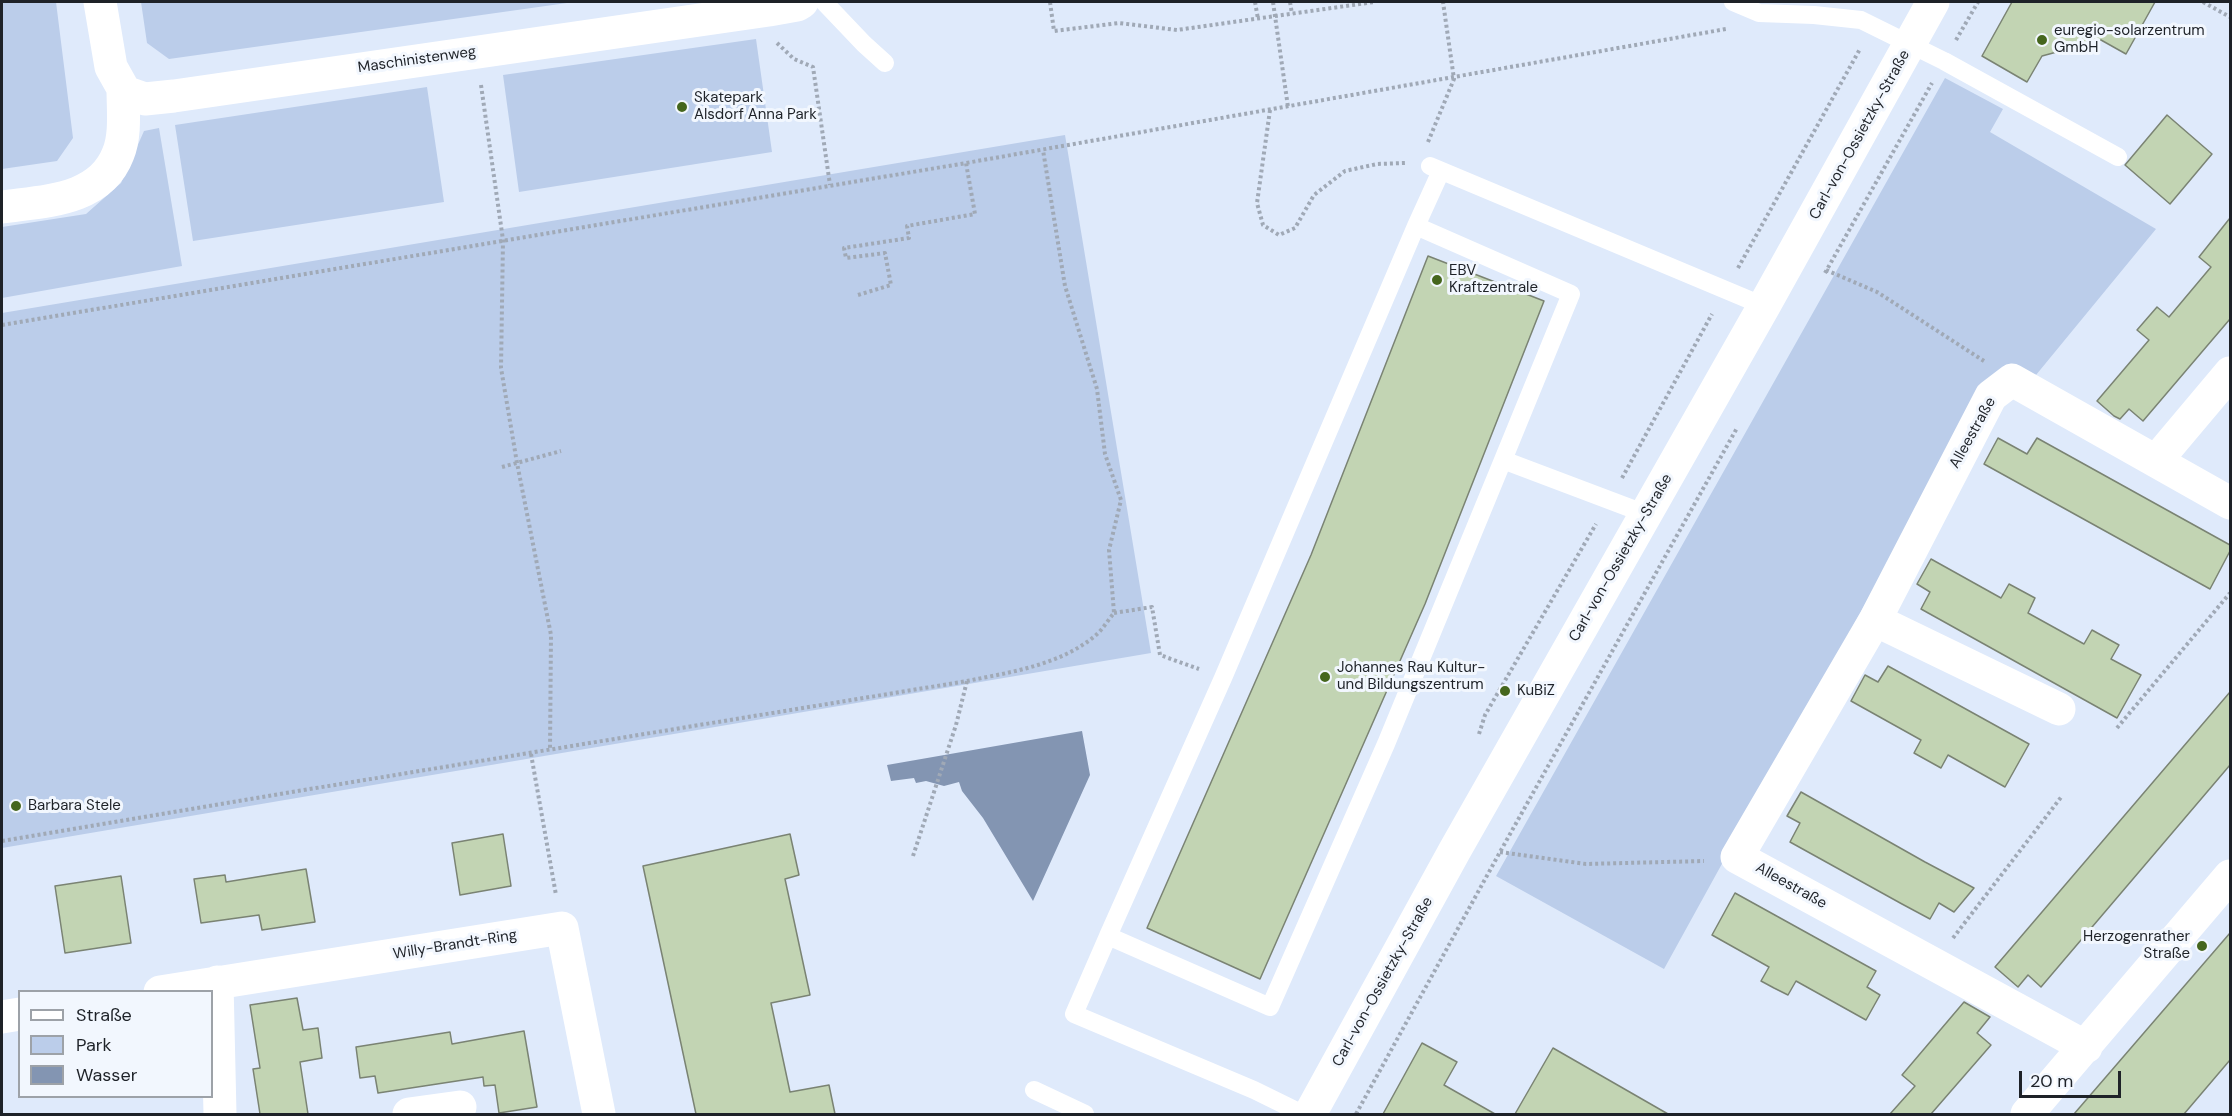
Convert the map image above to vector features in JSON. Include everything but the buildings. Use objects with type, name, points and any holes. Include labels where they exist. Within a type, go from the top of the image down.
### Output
[{"type":"street","points":[[2,207],[42,202],[83,193],[104,178],[118,154],[123,127],[124,90],[111,67],[100,2]]},
{"type":"street","name":"Maschinistenweg","points":[[124,90],[145,99],[174,96],[769,10],[802,2]]},
{"type":"street","name":"Carl-von-Ossietzky-Straße","points":[[1310,1114],[1455,850],[1764,306],[1933,2]]},
{"type":"street","points":[[2156,461],[2230,373]]},
{"type":"street","points":[[2012,380],[2230,503]]},
{"type":"street","name":"Alleestraße","points":[[2012,380],[1990,396],[1875,620],[1737,856],[2086,1047]]},
{"type":"street","points":[[1875,620],[2059,709]]},
{"type":"street","points":[[2027,1114],[2230,876]]},
{"type":"street","points":[[562,928],[599,1114]]},
{"type":"street","name":"Willy-Brandt-Ring","points":[[172,990],[562,928]]},
{"type":"street","points":[[218,982],[220,1114]]},
{"type":"street","points":[[2,1017],[18,1014]]},
{"type":"street","points":[[409,1114],[460,1107]]},
{"type":"lane","points":[[824,2],[885,63]]},
{"type":"lane","points":[[1733,2],[1759,13],[1814,15],[1861,21],[1944,61],[2118,157]]},
{"type":"lane","points":[[1303,1114],[1254,1090],[1074,1014],[1223,678],[1416,226],[1430,166],[1764,306]]},
{"type":"lane","points":[[1108,936],[1270,1007],[1386,744],[1571,294],[1416,226]]},
{"type":"lane","points":[[1503,460],[1646,514]]},
{"type":"lane","points":[[1034,1090],[1085,1114]]},
{"type":"path","points":[[1050,2],[1054,31],[1119,23],[1177,30],[1374,2]]},
{"type":"path","points":[[1255,2],[1258,19]]},
{"type":"path","points":[[1273,2],[1287,107]]},
{"type":"path","points":[[1290,2],[1292,14]]},
{"type":"path","points":[[1270,110],[1257,203],[1263,225],[1280,235],[1295,228],[1314,195],[1345,171],[1377,164],[1430,166],[1454,79],[1443,2]]},
{"type":"path","points":[[1820,280],[1978,2]]},
{"type":"path","points":[[2204,2],[2230,17]]},
{"type":"path","points":[[769,10],[778,44],[794,59],[813,67],[830,185]]},
{"type":"path","points":[[2,325],[1454,79],[1732,28],[1759,13]]},
{"type":"path","points":[[476,51],[503,240],[501,368],[551,635],[550,750]]},
{"type":"path","points":[[2,842],[967,681],[1034,667],[1079,647],[1098,633],[1114,613],[1109,550],[1121,500],[1105,454],[1097,389],[1065,286],[1043,150]]},
{"type":"path","points":[[858,295],[891,285],[885,253],[846,258],[844,248],[909,238],[907,226],[975,214],[966,163]]},
{"type":"path","points":[[1826,270],[1877,292],[2012,380]]},
{"type":"path","points":[[1356,1114],[1740,424]]},
{"type":"path","points":[[502,467],[561,451]]},
{"type":"path","points":[[2117,728],[2230,593]]},
{"type":"path","points":[[1114,613],[1152,608],[1160,655],[1223,678]]},
{"type":"path","points":[[913,856],[956,725],[967,681]]},
{"type":"path","points":[[531,754],[562,928]]},
{"type":"path","points":[[1934,964],[2062,796]]},
{"type":"path","points":[[1500,852],[1586,864],[1692,862],[1737,856]]},
{"type":"green space","points":[[2,2],[56,2],[73,138],[57,161],[2,169]]},
{"type":"green space","points":[[141,2],[574,2],[169,59],[147,43]]},
{"type":"green space","name":"Skatepark Alsdorf Anna Park","points":[[756,39],[772,152],[519,192],[503,75]]},
{"type":"green space","points":[[1945,78],[2003,109],[1990,132],[2156,229],[2036,375],[2011,365],[1988,381],[1664,969],[1496,876]]},
{"type":"green space","points":[[427,87],[444,202],[193,241],[175,125]]},
{"type":"green space","points":[[159,128],[182,266],[2,298],[2,227],[86,214],[121,183],[144,131]]},
{"type":"green space","points":[[1065,135],[1151,653],[2,848],[2,313]]},
{"type":"water","points":[[1082,731],[1090,775],[1033,901],[983,818],[962,791],[959,782],[944,786],[926,781],[916,783],[914,778],[891,781],[887,765]]},
{"type":"place","name":"euregio-solarzentrum GmbH","points":[[2042,40]]},
{"type":"place","name":"Skatepark Alsdorf Anna Park","points":[[682,107]]},
{"type":"place","name":"EBV Kraftzentrale","points":[[1437,280]]},
{"type":"place","name":"Johannes Rau Kultur- und Bildungszentrum","points":[[1325,677]]},
{"type":"place","name":"KuBiZ","points":[[1505,691]]},
{"type":"place","name":"Barbara Stele","points":[[16,806]]},
{"type":"place","name":"Herzogenrather Straße","points":[[2202,946]]}]
